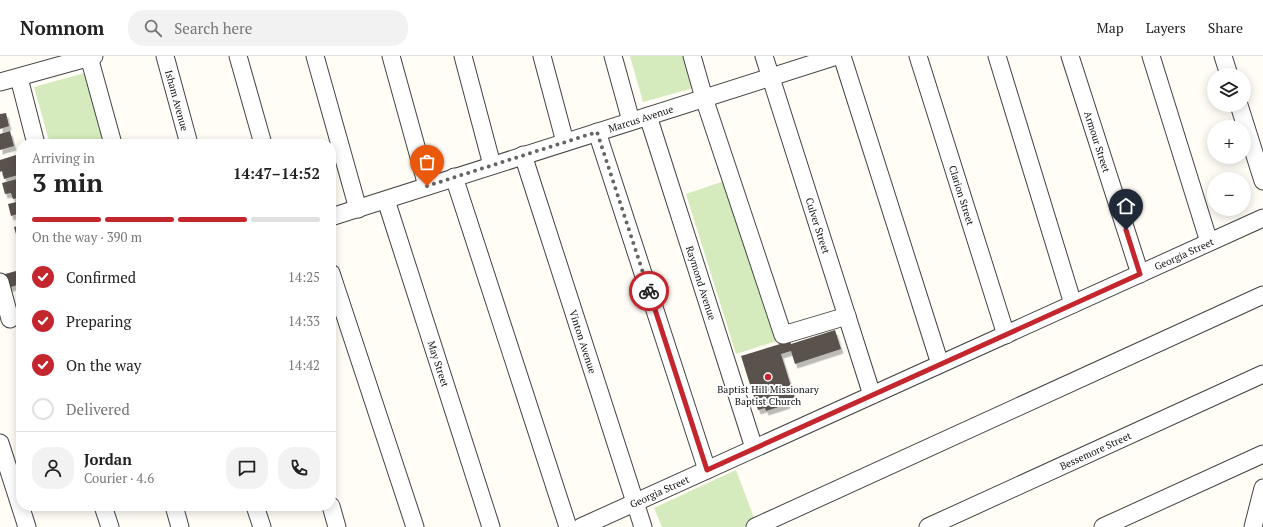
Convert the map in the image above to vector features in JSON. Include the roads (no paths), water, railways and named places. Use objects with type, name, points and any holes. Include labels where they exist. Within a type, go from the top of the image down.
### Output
[{"type":"street","name":"Isham Avenue","points":[[165,56],[188,139]]},
{"type":"street","points":[[238,56],[262,139]]},
{"type":"street","points":[[315,56],[358,208]]},
{"type":"street","points":[[391,56],[427,186]]},
{"type":"street","points":[[463,56],[492,165]]},
{"type":"street","points":[[542,56],[565,142]]},
{"type":"street","points":[[613,56],[631,121]]},
{"type":"street","points":[[692,56],[704,98],[783,335],[847,316]]},
{"type":"street","name":"Culver Street","points":[[764,56],[872,395]]},
{"type":"street","name":"Marcus Avenue","points":[[336,215],[836,56]]},
{"type":"street","points":[[842,56],[940,364]]},
{"type":"street","name":"Clarion Street","points":[[918,56],[1006,335]]},
{"type":"street","points":[[997,56],[1073,304]]},
{"type":"street","name":"Armour Street","points":[[1070,56],[1140,274]]},
{"type":"street","points":[[1151,56],[1210,242]]},
{"type":"street","points":[[1223,56],[1227,68]]},
{"type":"street","points":[[0,82],[92,57],[111,139]]},
{"type":"street","points":[[19,78],[35,139]]},
{"type":"street","points":[[1241,112],[1263,181]]},
{"type":"street","name":"Raymond Avenue","points":[[648,116],[754,448]]},
{"type":"street","points":[[597,132],[707,470]]},
{"type":"street","name":"Vinton Avenue","points":[[523,155],[643,527]]},
{"type":"street","points":[[454,177],[568,527]]},
{"type":"street","name":"May Street","points":[[386,200],[491,527]]},
{"type":"street","name":"Georgia Street","points":[[581,527],[1263,218]]},
{"type":"street","points":[[0,282],[10,319]]},
{"type":"street","points":[[336,288],[415,527]]},
{"type":"street","points":[[755,527],[1263,295]]},
{"type":"street","name":"Bessemore Street","points":[[928,527],[1263,374]]},
{"type":"street","points":[[0,443],[16,493]]},
{"type":"street","points":[[1103,527],[1263,454]]},
{"type":"street","points":[[1253,527],[1263,488]]},
{"type":"street","points":[[22,511],[27,527]]},
{"type":"street","points":[[105,511],[110,527]]},
{"type":"street","points":[[175,511],[180,527]]},
{"type":"street","points":[[257,511],[262,527]]},
{"type":"street","points":[[333,511],[338,527]]},
{"type":"place","name":"Baptist Hill Missionary Baptist Church","points":[[768,377]]}]
